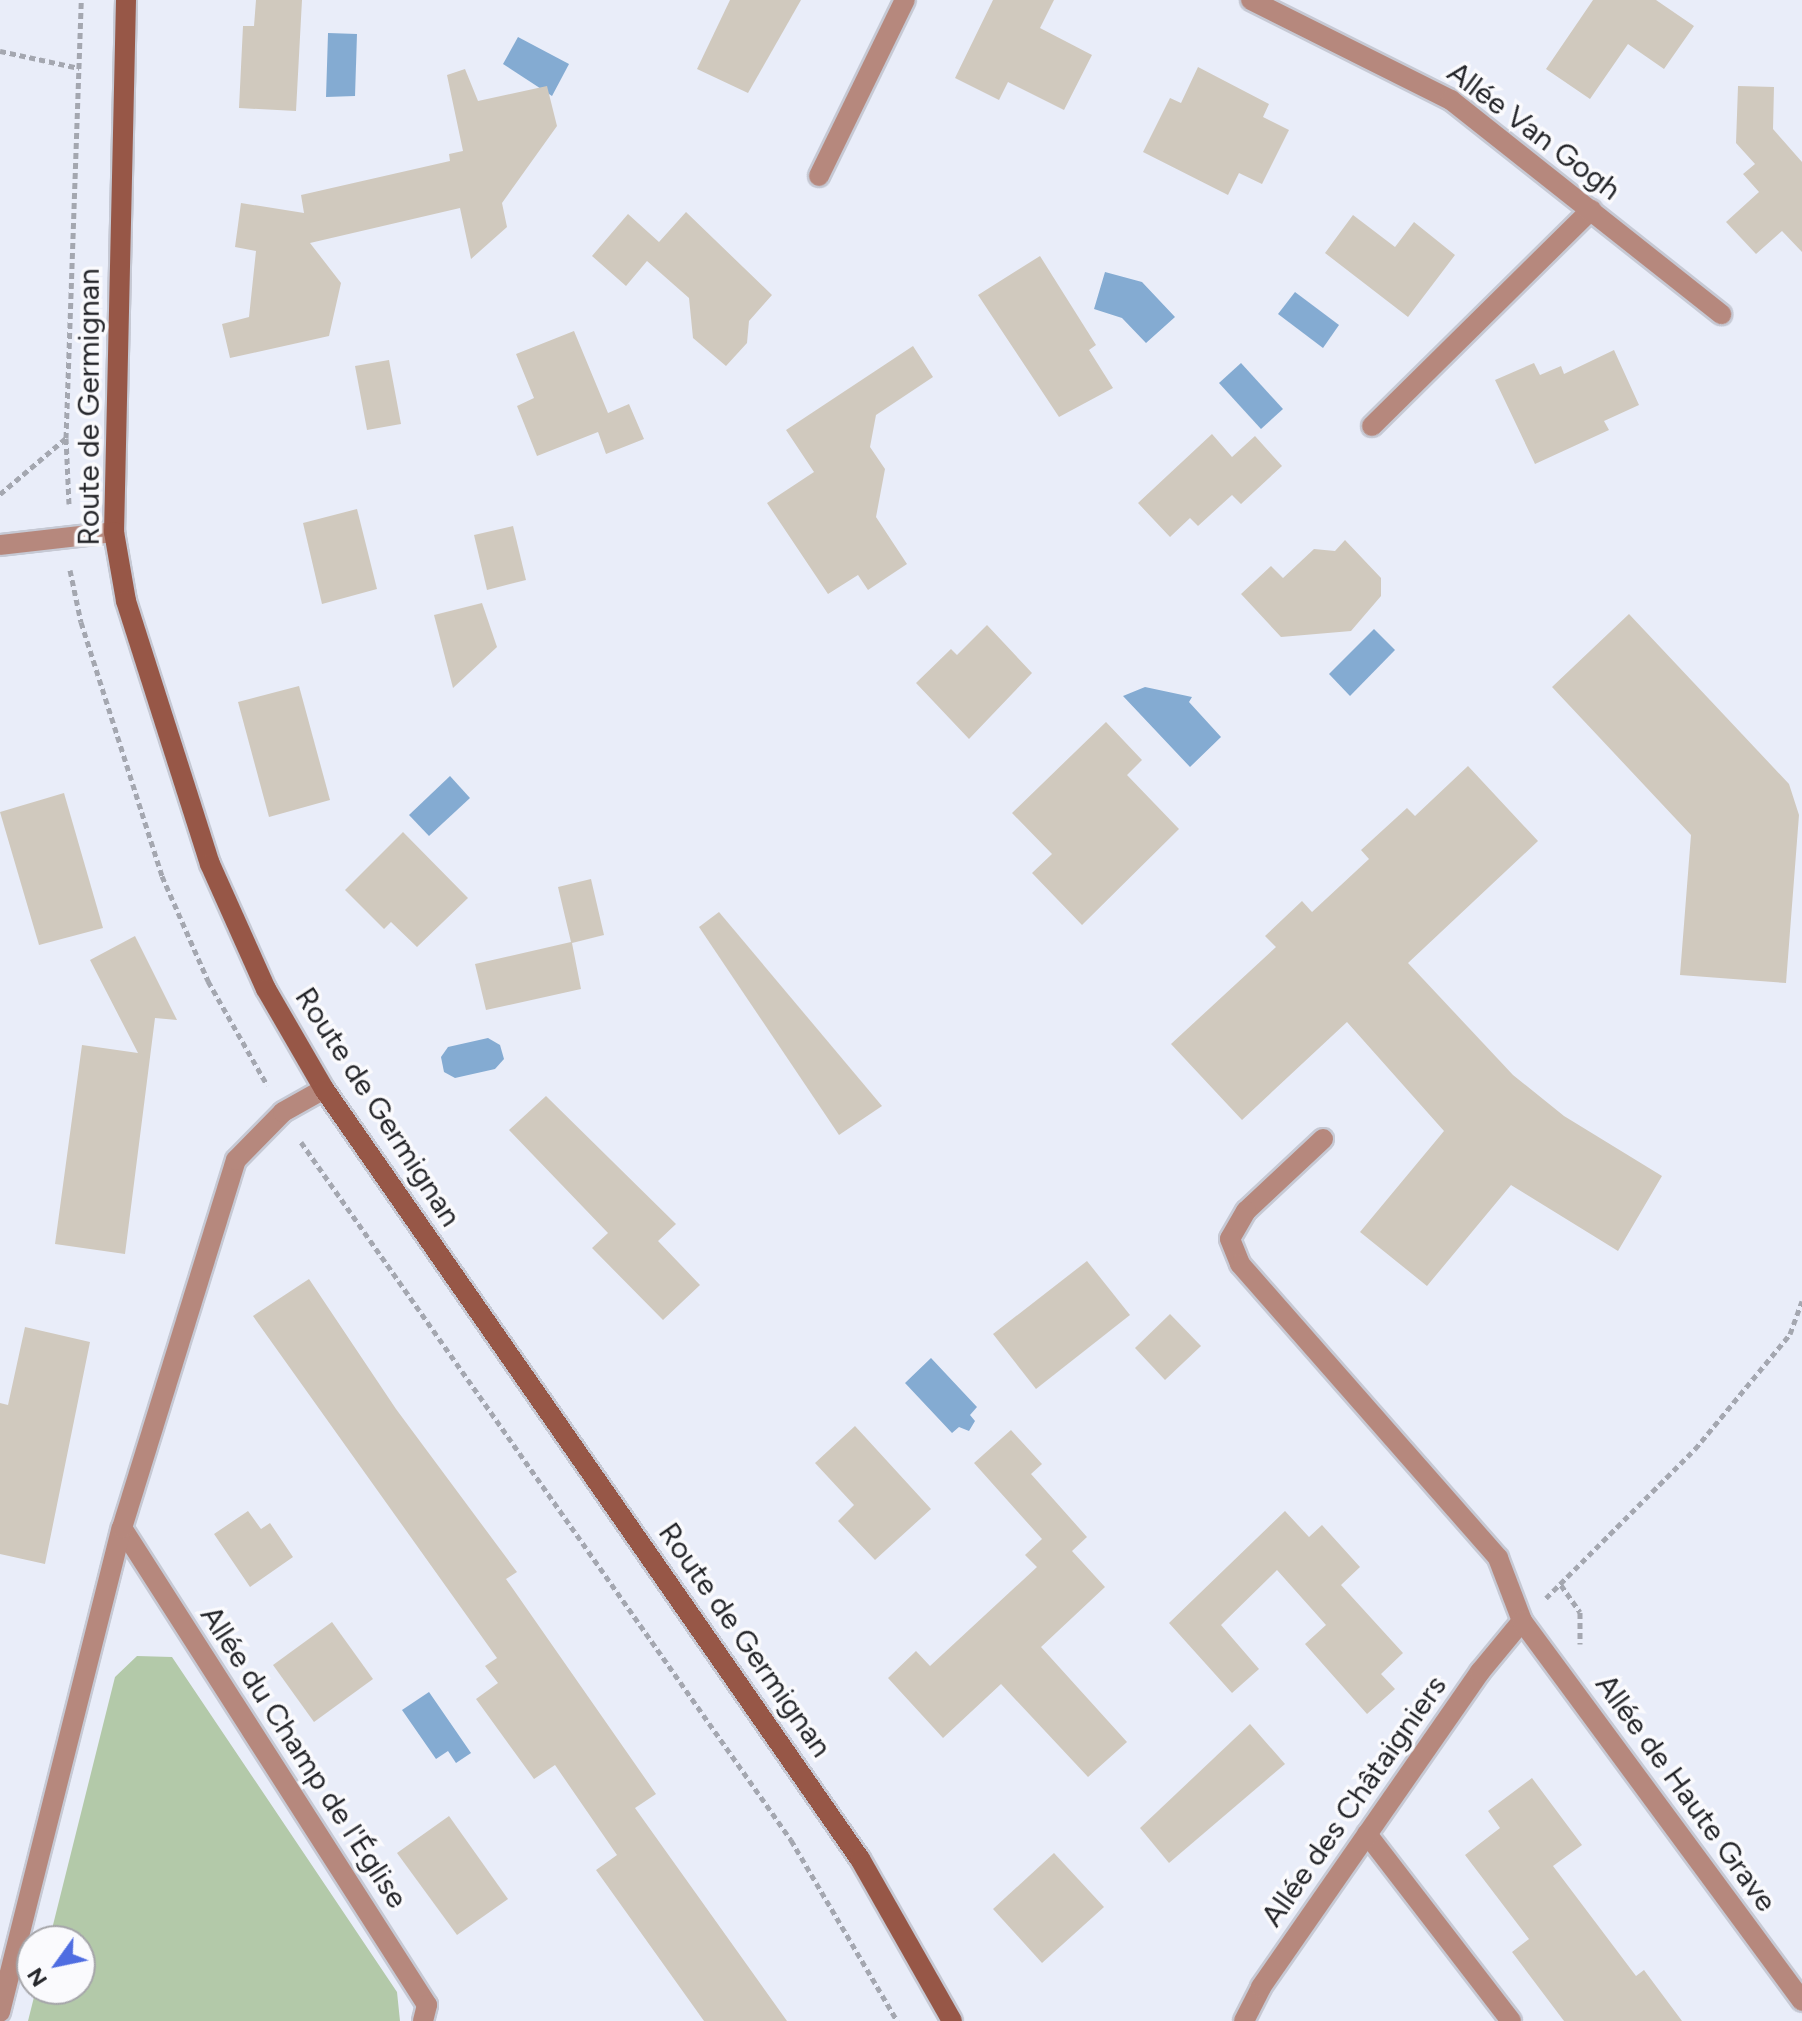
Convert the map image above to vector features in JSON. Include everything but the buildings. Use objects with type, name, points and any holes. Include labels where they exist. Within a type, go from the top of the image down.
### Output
[{"type":"street","name":"Route de Germignan","points":[[126,0],[114,532],[126,601],[210,864],[266,989],[324,1089],[860,1859],[952,2021]]},
{"type":"street","points":[[819,176],[905,0]]},
{"type":"street","name":"Allée Van Gogh","points":[[1251,0],[1451,100],[1721,314]]},
{"type":"street","points":[[1372,426],[1591,210]]},
{"type":"street","points":[[0,545],[114,532]]},
{"type":"street","points":[[0,2012],[122,1528],[236,1160],[283,1112],[324,1089]]},
{"type":"street","name":"Allée de Haute Grave","points":[[1323,1139],[1246,1211],[1230,1239],[1240,1264],[1498,1558],[1522,1621],[1802,2001]]},
{"type":"street","name":"Allée du Champ de l'Église","points":[[122,1528],[427,2005],[423,2021]]},
{"type":"street","name":"Allée des Châtaigniers","points":[[1244,2021],[1261,1987],[1367,1834],[1480,1672],[1522,1621]]},
{"type":"street","points":[[1367,1834],[1511,2021]]},
{"type":"path","points":[[0,494],[66,438],[81,0]]},
{"type":"path","points":[[0,51],[79,68]]},
{"type":"path","points":[[1522,1621],[1695,1449],[1790,1334],[1802,1301]]},
{"type":"green space","points":[[137,1656],[172,1657],[397,1992],[400,2021],[28,2021],[32,2005],[96,2005],[96,1925],[53,1925],[115,1677]]},
{"type":"water","points":[[328,33],[357,34],[355,96],[326,97]]},
{"type":"water","points":[[518,37],[569,64],[552,96],[503,64]]},
{"type":"water","points":[[1105,272],[1142,282],[1175,317],[1146,343],[1122,318],[1094,309]]},
{"type":"water","points":[[1295,292],[1339,325],[1323,348],[1278,314]]},
{"type":"water","points":[[1241,363],[1283,409],[1261,429],[1219,383]]},
{"type":"water","points":[[1374,629],[1395,650],[1350,696],[1329,674]]},
{"type":"water","points":[[1145,687],[1192,697],[1189,702],[1221,737],[1190,767],[1123,696]]},
{"type":"water","points":[[450,776],[470,798],[429,836],[409,815]]},
{"type":"water","points":[[488,1038],[500,1045],[504,1059],[495,1069],[455,1078],[444,1072],[441,1057],[448,1047]]},
{"type":"water","points":[[931,1358],[977,1407],[970,1415],[975,1421],[969,1431],[959,1427],[952,1433],[905,1383]]},
{"type":"water","points":[[429,1692],[471,1753],[456,1763],[448,1751],[436,1759],[402,1710]]}]
